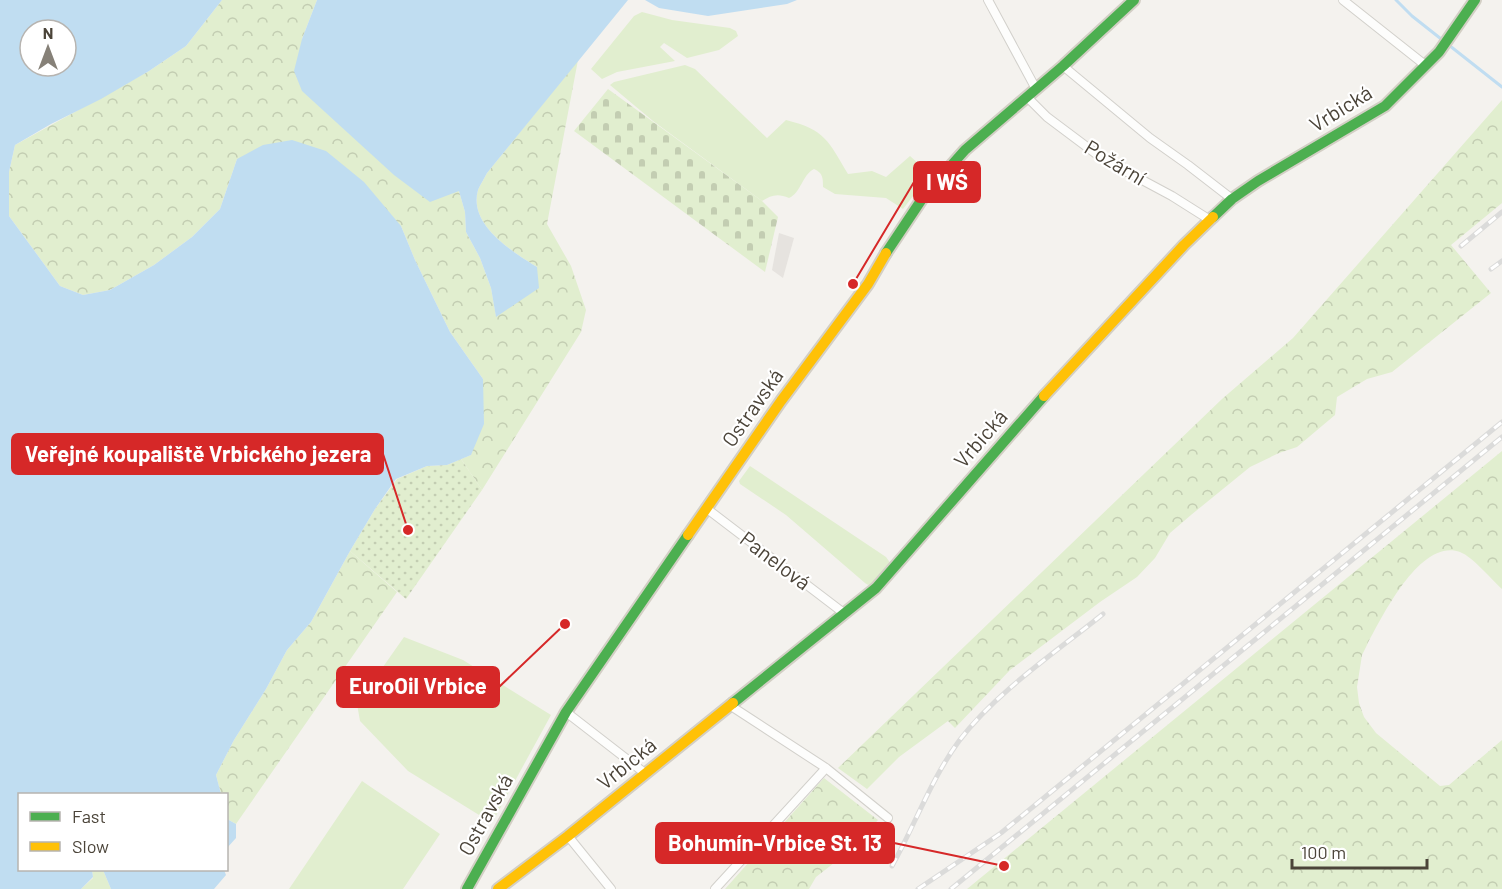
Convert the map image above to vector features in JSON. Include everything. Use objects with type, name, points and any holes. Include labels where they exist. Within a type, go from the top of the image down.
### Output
[{"type":"street","points":[[988,0],[1036,89]]},
{"type":"street","name":"Ostravská","points":[[467,889],[566,712],[781,401],[864,291],[896,236],[924,196],[965,150],[1063,66],[1134,0]]},
{"type":"street","points":[[1343,0],[1425,65]]},
{"type":"street","name":"Vrbická","points":[[498,889],[646,774],[876,588],[1085,350],[1210,219],[1232,200],[1284,164],[1339,135],[1385,106],[1439,52],[1475,0]]},
{"type":"street","name":"Požární","points":[[1063,66],[1150,138],[1232,200]]},
{"type":"street","name":"Požární","points":[[1027,97],[1047,117],[1103,159],[1210,219]]},
{"type":"street","name":"Panelová","points":[[706,508],[845,614]]},
{"type":"street","points":[[731,706],[826,768],[888,818]]},
{"type":"street","points":[[566,712],[646,774]]},
{"type":"street","points":[[715,889],[826,768]]},
{"type":"street","points":[[568,836],[611,889]]},
{"type":"green space","points":[[222,0],[317,0],[302,39],[459,191],[465,212],[466,232],[480,258],[491,288],[496,316],[537,267],[516,254],[486,226],[477,203],[478,190],[487,173],[578,60],[547,224],[571,266],[586,310],[581,332],[482,490],[461,459],[471,455],[483,379],[450,332],[401,226],[237,159],[220,209],[192,237],[154,265],[110,290],[83,295],[60,286],[9,216],[9,172],[15,145],[149,71],[186,46]]},
{"type":"green space","points":[[642,12],[672,20],[730,28],[736,31],[738,36],[719,50],[687,58],[664,43],[660,47],[675,61],[617,72],[602,79],[591,69],[634,16]]},
{"type":"green space","points":[[685,65],[695,69],[767,138],[786,120],[810,128],[824,138],[848,174],[872,171],[886,177],[910,156],[930,174],[903,209],[886,198],[835,194],[823,187],[822,176],[814,169],[807,175],[793,196],[789,198],[775,195],[762,201],[653,121],[610,85],[614,82]]},
{"type":"green space","points":[[608,89],[762,201],[778,217],[765,272],[574,131]]},
{"type":"green space","points":[[1502,100],[1502,203],[1451,245],[1491,293],[1392,372],[1367,379],[1337,397],[1335,415],[1297,447],[1250,467],[1170,533],[1155,558],[1137,577],[1010,670],[955,728],[948,721],[899,757],[867,789],[838,768],[1222,399],[1293,338]]},
{"type":"green space","points":[[1502,451],[1502,589],[1476,563],[1460,552],[1445,551],[1431,557],[1404,583],[1382,617],[1362,655],[1357,687],[1364,717],[1376,733],[1440,786],[1449,785],[1502,740],[1502,889],[967,889]]},
{"type":"green space","points":[[461,459],[482,490],[406,599],[350,551],[375,509],[397,479],[427,466],[447,465]]},
{"type":"green space","points":[[750,466],[886,557],[891,564],[872,583],[868,585],[865,583],[786,515],[740,484],[739,481]]},
{"type":"green space","points":[[350,551],[397,592],[236,824],[228,820],[228,793],[221,793],[216,775],[287,650],[311,622]]},
{"type":"green space","points":[[404,637],[463,660],[551,715],[492,823],[408,771],[360,721],[357,704]]},
{"type":"green space","points":[[824,778],[878,820],[852,849],[816,877],[809,889],[725,889]]},
{"type":"green space","points":[[362,781],[440,834],[403,889],[289,889]]},
{"type":"green space","points":[[92,871],[103,871],[111,889],[81,889],[93,878]]},
{"type":"shaded area","points":[[779,233],[794,238],[783,278],[772,270]]},
{"type":"water","points":[[0,0],[222,0],[186,46],[101,99],[15,145],[9,172],[9,216],[60,286],[83,295],[110,290],[154,265],[192,237],[220,209],[237,159],[263,145],[292,140],[326,151],[364,182],[401,226],[450,332],[483,379],[484,424],[471,455],[447,465],[427,466],[396,479],[350,551],[311,622],[287,650],[234,740],[216,775],[221,793],[18,793],[18,871],[92,871],[93,877],[81,889],[0,889]]},
{"type":"water","points":[[317,0],[628,0],[487,173],[478,190],[477,203],[486,226],[516,254],[537,267],[539,288],[496,317],[491,288],[480,258],[466,232],[465,212],[459,191],[430,202],[394,175],[302,91],[294,71],[302,39]]},
{"type":"water","points":[[645,0],[797,0],[787,4],[708,16],[659,8]]},
{"type":"water","points":[[228,820],[236,824],[236,838],[228,847]]},
{"type":"water","points":[[103,871],[224,871],[226,875],[214,889],[111,889]]},
{"type":"waterway","points":[[1396,0],[1412,16],[1502,87]]},
{"type":"railway","points":[[1461,246],[1502,212]]},
{"type":"railway","points":[[1491,269],[1502,261]]},
{"type":"railway","points":[[918,889],[1001,833],[1502,422]]},
{"type":"railway","points":[[951,889],[1502,437]]},
{"type":"railway","points":[[892,866],[940,771],[959,741],[974,723],[1008,690],[1103,614]]},
{"type":"traffic: fast","points":[[886,253],[924,196],[965,150],[1063,66],[1134,0]]},
{"type":"traffic: fast","points":[[1213,217],[1232,199],[1258,181],[1385,106],[1439,52],[1475,0]]},
{"type":"traffic: fast","points":[[733,703],[876,588],[1044,396]]},
{"type":"traffic: fast","points":[[467,889],[566,712],[688,535]]},
{"type":"traffic: slow","points":[[1044,396],[1184,245],[1213,217]]},
{"type":"traffic: slow","points":[[688,535],[781,401],[868,284],[886,253]]},
{"type":"traffic: slow","points":[[498,889],[568,836],[733,703]]},
{"type":"place","name":"I WŚ","points":[[853,284]]},
{"type":"place","name":"Veřejné koupaliště Vrbického jezera","points":[[408,530]]},
{"type":"place","name":"EuroOil Vrbice","points":[[565,624]]},
{"type":"place","name":"Bohumín-Vrbice St. 13","points":[[1004,866]]}]
